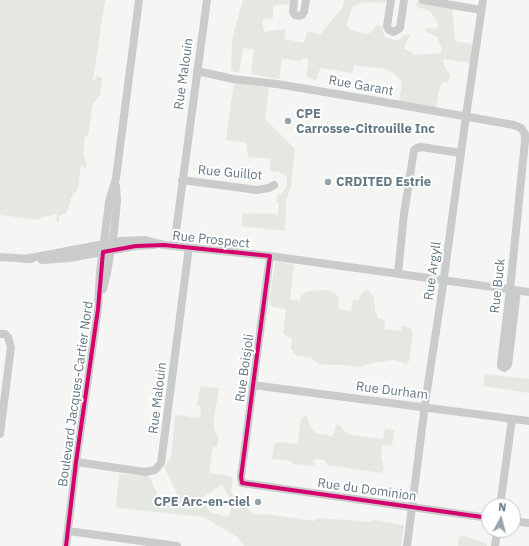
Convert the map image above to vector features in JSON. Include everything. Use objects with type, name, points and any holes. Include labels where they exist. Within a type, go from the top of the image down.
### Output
[{"type":"street","name":"Boulevard Jacques-Cartier Nord","points":[[66,546],[76,462],[107,248],[109,202],[116,178],[139,0]]},
{"type":"street","name":"Rue Malouin","points":[[174,246],[196,71],[207,0]]},
{"type":"street","points":[[294,0],[293,12],[295,15],[299,16],[304,12],[306,0]]},
{"type":"street","points":[[391,0],[387,26],[390,31],[394,32],[400,28],[404,0]]},
{"type":"street","points":[[423,0],[481,10]]},
{"type":"street","name":"Rue Argyll","points":[[407,546],[483,0]]},
{"type":"street","name":"Rue Garant","points":[[196,71],[234,79],[303,88],[466,116],[514,125],[521,128]]},
{"type":"street","name":"Rue Buck","points":[[514,290],[501,364],[504,368],[508,365],[514,290],[525,141],[525,134],[521,128]]},
{"type":"street","points":[[398,274],[404,214],[414,150],[421,147],[461,153]]},
{"type":"street","name":"Rue Guillot","points":[[182,180],[257,190],[269,188],[274,185]]},
{"type":"street","name":"Rue Prospect","points":[[0,258],[25,259],[107,248],[164,245],[270,256],[529,292]]},
{"type":"street","name":"Rue Malouin","points":[[76,462],[145,472],[155,470],[161,463],[189,247]]},
{"type":"street","name":"Rue Boisjoli","points":[[242,482],[241,477],[252,385],[270,256]]},
{"type":"street","points":[[0,334],[5,334],[8,337],[12,347],[0,434]]},
{"type":"street","name":"Rue Durham","points":[[252,385],[529,421]]},
{"type":"street","points":[[501,498],[512,419]]},
{"type":"street","name":"Rue du Dominion","points":[[242,482],[481,517]]},
{"type":"street","points":[[68,532],[141,544],[177,546]]},
{"type":"shaded area","points":[[0,0],[105,0],[93,81],[95,81],[95,77],[97,76],[102,78],[100,96],[93,103],[88,135],[85,137],[83,153],[87,166],[85,168],[81,165],[78,188],[70,200],[71,202],[66,213],[59,216],[59,222],[56,221],[57,214],[40,218],[40,220],[0,215]]},
{"type":"shaded area","points":[[243,0],[290,0],[289,4],[273,6],[273,18],[262,20],[264,32],[284,29],[286,30],[284,39],[304,43],[307,31],[320,35],[343,7],[344,0],[387,0],[384,3],[364,2],[353,6],[347,26],[350,29],[365,34],[370,33],[377,25],[383,27],[385,37],[397,41],[404,35],[410,35],[404,48],[416,55],[440,53],[442,49],[437,37],[426,32],[425,29],[437,29],[438,24],[431,12],[419,8],[416,4],[418,0],[428,0],[452,8],[455,41],[472,44],[471,63],[444,59],[443,63],[450,75],[448,82],[443,83],[440,87],[436,107],[399,101],[402,82],[395,74],[386,69],[354,65],[352,73],[320,68],[317,79],[314,80],[306,75],[309,59],[303,58],[299,61],[282,58],[279,79],[251,73],[254,49],[243,48],[239,73],[231,71],[233,35]]},
{"type":"shaded area","points":[[234,82],[269,88],[265,119],[295,149],[291,187],[286,200],[284,231],[241,226],[243,213],[278,214],[279,202],[276,202],[277,196],[282,193],[287,186],[287,179],[286,176],[280,172],[269,171],[271,159],[248,157],[246,142],[226,140]]},
{"type":"shaded area","points":[[277,262],[294,265],[290,299],[300,301],[301,294],[308,291],[327,290],[333,292],[339,297],[338,309],[351,311],[353,300],[359,300],[365,290],[368,290],[374,297],[375,310],[378,318],[385,320],[384,329],[401,331],[401,327],[404,325],[410,328],[413,333],[409,361],[406,365],[393,360],[372,363],[361,367],[328,365],[319,364],[310,357],[297,356],[291,349],[292,338],[283,333],[286,309],[273,307],[269,302],[275,263]]},
{"type":"shaded area","points":[[485,374],[529,379],[529,393],[483,386]]},
{"type":"shaded area","points":[[200,386],[219,388],[214,418],[214,429],[219,439],[217,447],[213,447],[209,473],[230,476],[233,479],[231,491],[233,496],[255,515],[267,514],[313,521],[320,518],[370,522],[374,520],[403,525],[401,546],[244,546],[237,537],[204,517],[117,508],[116,504],[119,476],[122,474],[149,476],[161,501],[175,496],[177,493],[164,467],[171,458],[175,415],[197,418],[200,416],[201,407],[197,406]],"holes":[[[222,485],[232,501],[229,517],[211,513],[201,498]]]},
{"type":"shaded area","points":[[305,416],[308,418],[309,424],[315,433],[332,436],[336,425],[339,425],[344,431],[351,435],[381,439],[384,436],[385,429],[394,430],[392,446],[382,445],[381,455],[384,470],[381,473],[327,465],[324,460],[315,459],[314,466],[293,464],[292,461],[272,459],[274,444],[278,442],[296,444],[298,442],[301,418]]},
{"type":"shaded area","points":[[464,536],[486,543],[487,546],[458,546],[459,537]]},
{"type":"cycle path","points":[[66,546],[76,462],[98,309],[103,252],[136,246],[164,245],[270,256],[241,477],[242,483],[481,517]]},
{"type":"place","name":"CPE Carrosse-Citrouille Inc","points":[[288,121]]},
{"type":"place","name":"CRDITED Estrie","points":[[328,182]]},
{"type":"place","name":"CPE Arc-en-ciel","points":[[258,502]]}]
